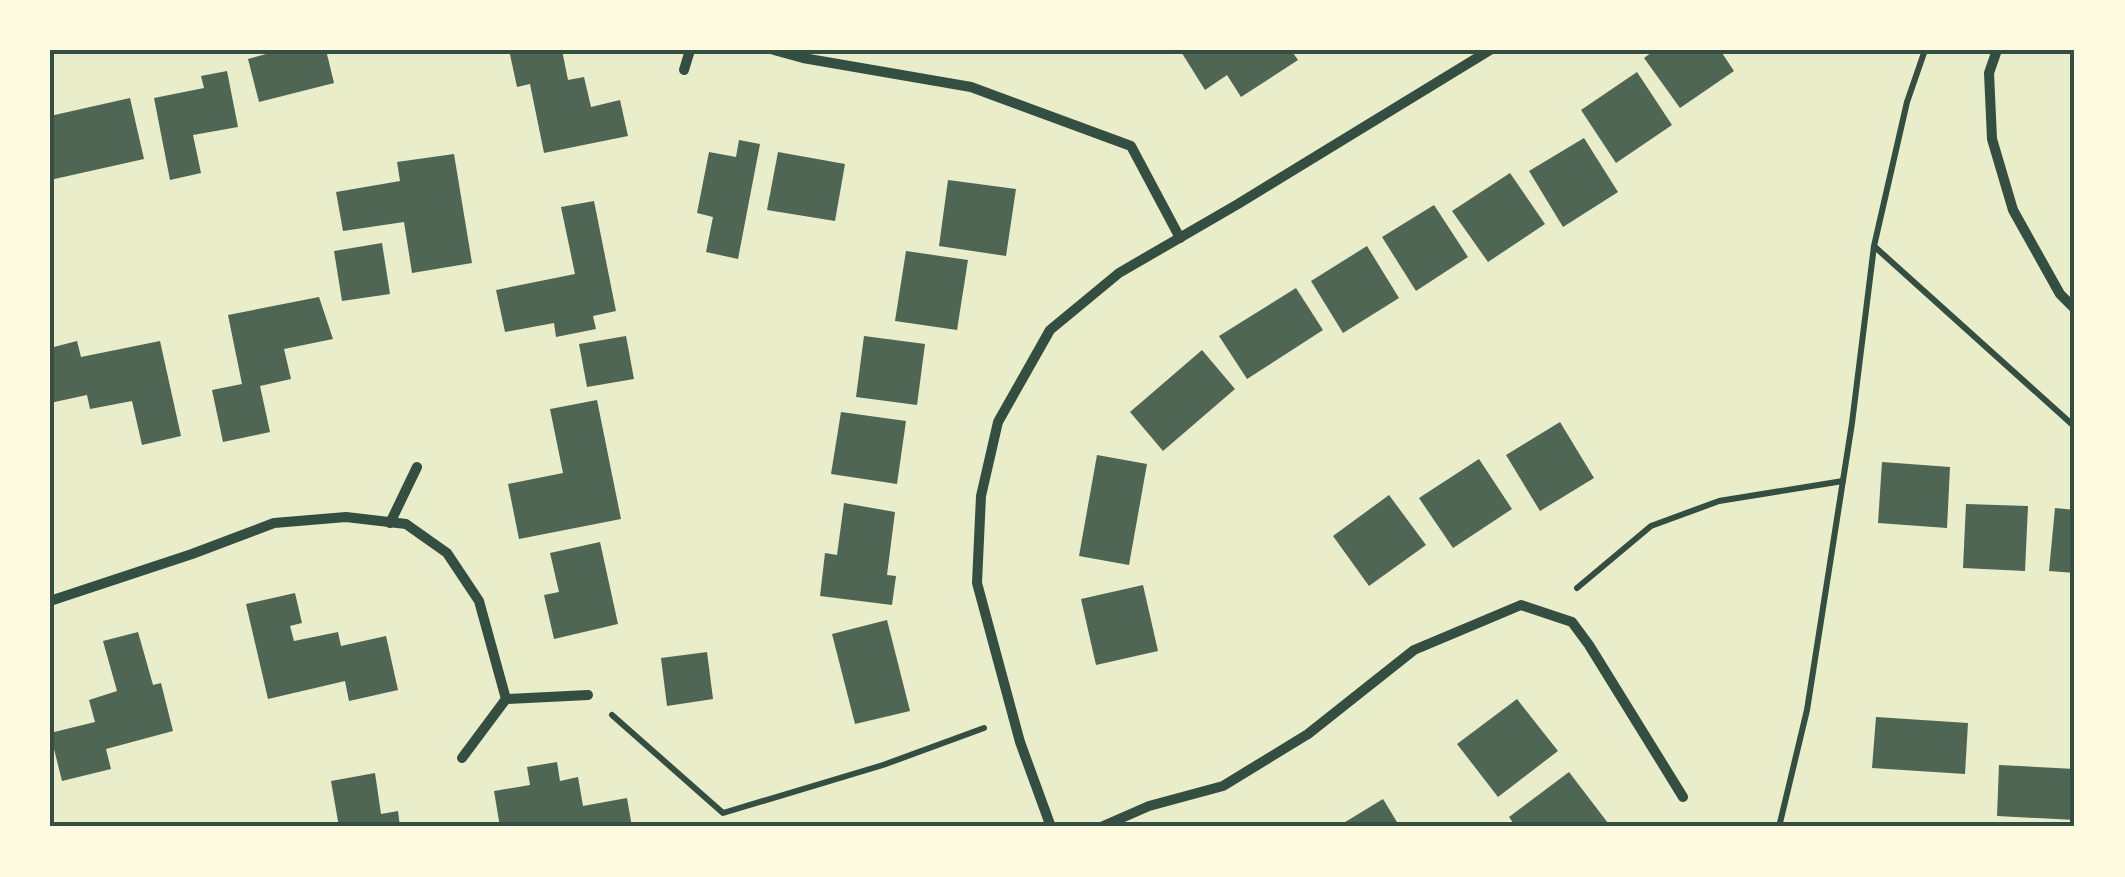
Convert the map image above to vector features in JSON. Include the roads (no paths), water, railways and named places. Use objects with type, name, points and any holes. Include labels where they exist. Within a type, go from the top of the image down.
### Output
[{"type":"street","points":[[684,70],[690,50]]},
{"type":"street","points":[[774,50],[971,87],[1130,146],[1180,238]]},
{"type":"street","points":[[1051,827],[1013,718],[977,583],[980,496],[998,422],[1050,330],[1120,273],[1490,50]]},
{"type":"street","points":[[1996,50],[1989,73],[1992,139],[2013,210],[2060,294],[2075,309]]},
{"type":"street","points":[[390,522],[417,467]]},
{"type":"street","points":[[50,600],[274,523],[346,517],[406,524],[447,552],[479,600],[506,699]]},
{"type":"street","points":[[1101,827],[1149,806],[1223,786],[1308,734],[1414,650],[1522,605],[1572,622],[1683,796]]},
{"type":"street","points":[[462,758],[506,699],[588,694]]}]
